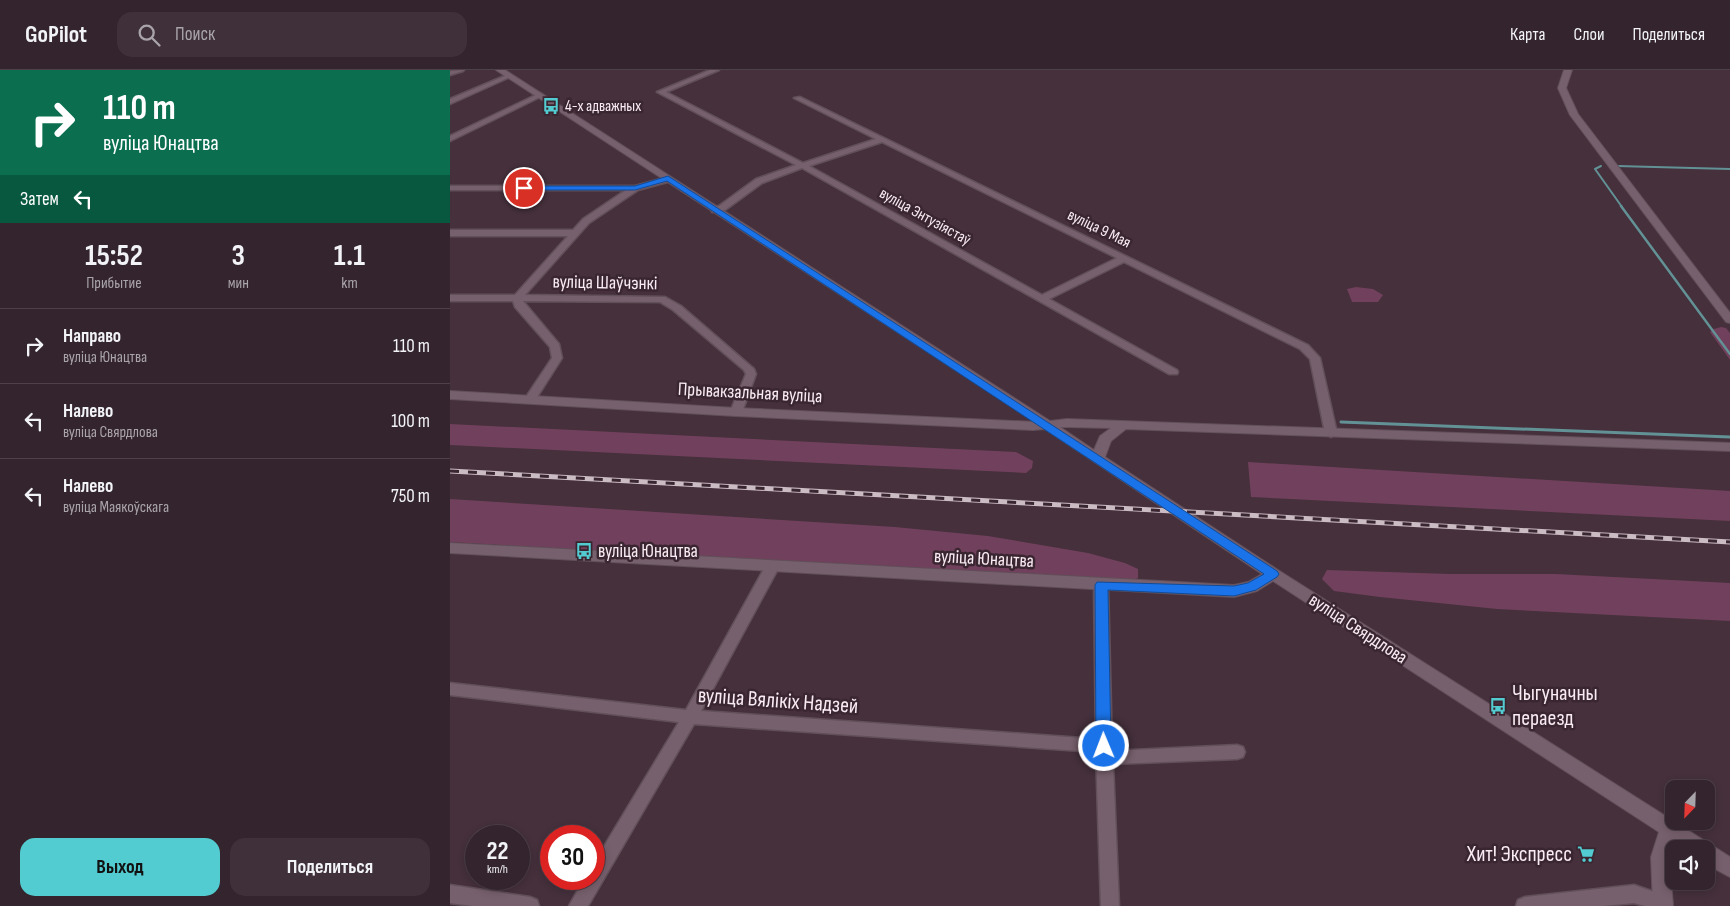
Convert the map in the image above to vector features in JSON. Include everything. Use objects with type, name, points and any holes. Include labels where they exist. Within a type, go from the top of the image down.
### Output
[{"type":"street","points":[[450,73],[461,70]]},
{"type":"street","name":"вуліца Свярдлова","points":[[500,70],[1048,425],[1273,574],[1665,825]]},
{"type":"street","name":"вуліца Энтузіястаў","points":[[716,70],[660,92],[802,165],[1173,372]]},
{"type":"street","points":[[1568,70],[1561,83],[1561,89],[1574,115],[1730,320]]},
{"type":"street","points":[[450,102],[509,76]]},
{"type":"street","points":[[450,139],[540,95]]},
{"type":"street","name":"вуліца 9 Мая","points":[[798,98],[1304,347],[1315,358],[1331,433]]},
{"type":"street","points":[[715,210],[722,208],[759,181],[881,140]]},
{"type":"street","points":[[450,188],[635,188],[668,178]]},
{"type":"street","points":[[530,400],[557,358],[555,346],[519,305],[517,299],[586,221],[635,188]]},
{"type":"street","points":[[450,233],[574,233]]},
{"type":"street","points":[[1041,299],[1124,259]]},
{"type":"street","name":"вуліца Шаўчэнкі","points":[[450,298],[662,299],[677,308],[749,369],[751,374],[736,412]]},
{"type":"street","name":"Прывакзальная вуліца","points":[[450,395],[736,412],[1048,425]]},
{"type":"street","points":[[997,423],[1006,418],[1013,403]]},
{"type":"street","points":[[1048,425],[1066,424],[1730,447]]},
{"type":"street","points":[[1098,458],[1105,439],[1121,427]]},
{"type":"street","name":"вуліца Юнацтва","points":[[450,548],[1234,591],[1252,587],[1273,574]]},
{"type":"street","points":[[578,906],[690,718],[772,567]]},
{"type":"street","points":[[1102,585],[1104,752],[1110,906]]},
{"type":"street","name":"вуліца Вялікіх Надзей","points":[[450,688],[690,718],[1104,752],[1237,752]]},
{"type":"street","points":[[1525,906],[1634,894],[1663,904],[1660,854],[1669,830]]},
{"type":"street","name":"вуліца Свярдлова","points":[[1673,830],[1688,840]]},
{"type":"street","points":[[1715,858],[1730,868]]},
{"type":"street","points":[[450,894],[530,906]]},
{"type":"shaded area","points":[[1356,287],[1373,289],[1383,295],[1378,302],[1352,302],[1347,289]]},
{"type":"shaded area","points":[[1721,327],[1726,328],[1730,333],[1730,360],[1710,332]]},
{"type":"shaded area","points":[[450,424],[1016,452],[1033,461],[1032,468],[1026,473],[450,445]]},
{"type":"shaded area","points":[[1248,462],[1730,491],[1730,521],[1251,497]]},
{"type":"shaded area","points":[[450,499],[895,527],[988,536],[1088,553],[1125,563],[1138,569],[1138,578],[1130,582],[450,542]]},
{"type":"shaded area","points":[[1327,570],[1450,574],[1556,574],[1730,583],[1730,621],[1497,609],[1380,597],[1334,591],[1322,579]]},
{"type":"waterway","points":[[1601,166],[1595,169],[1622,207]]},
{"type":"waterway","points":[[1617,166],[1730,169]]},
{"type":"waterway","points":[[1621,206],[1730,354]]},
{"type":"waterway","points":[[1341,422],[1730,437]]},
{"type":"railway","points":[[450,471],[1730,542]]},
{"type":"place","name":"4-х адважных","points":[[551,106]]},
{"type":"place","name":"вуліца Юнацтва","points":[[584,551]]},
{"type":"place","name":"Чыгуначны пераезд","points":[[1498,706]]},
{"type":"place","name":"Хит! Экспресс","points":[[1586,854]]},
{"type":"route","points":[[524,188],[635,188],[668,178],[814,275],[1114,468],[1273,574],[1252,587],[1234,591],[1102,585],[1104,746]]}]
